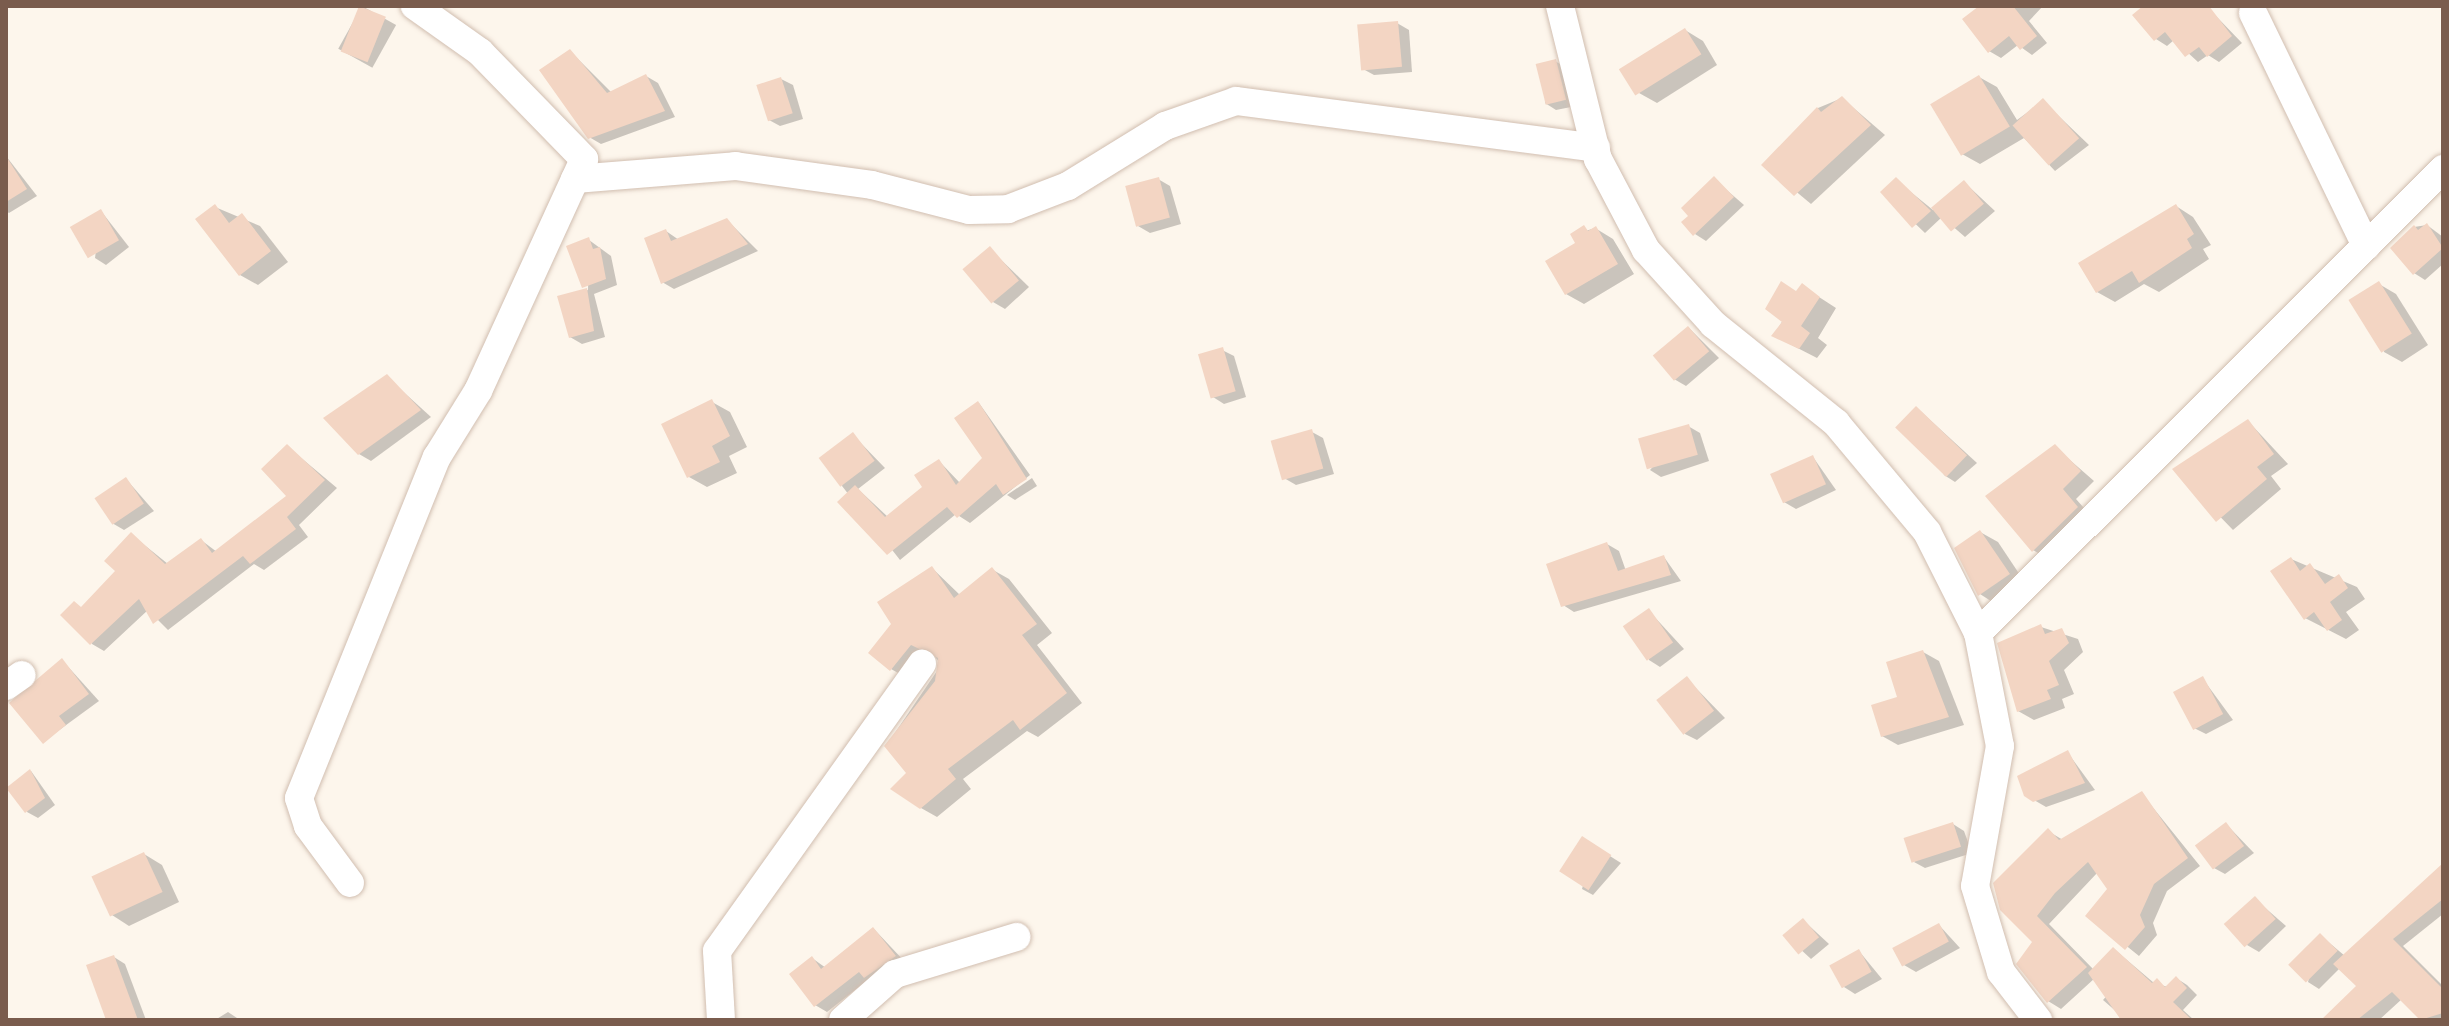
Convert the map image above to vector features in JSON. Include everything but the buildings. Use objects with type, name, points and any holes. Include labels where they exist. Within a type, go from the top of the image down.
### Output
[{"type":"street","points":[[350,883],[308,826],[299,798],[437,457],[478,391],[584,159],[480,52],[415,6]]},
{"type":"street","points":[[1560,6],[1596,148],[1646,250],[1713,324],[1836,423],[1927,532],[1978,633],[2000,746],[1975,886],[2001,972],[2038,1020]]},
{"type":"street","points":[[2257,8],[2366,246]]},
{"type":"street","points":[[575,179],[735,166],[872,185],[969,210],[1008,209],[1068,186],[1165,126],[1236,101],[1596,148]]},
{"type":"street","points":[[1978,633],[2443,169]]},
{"type":"street","points":[[721,1020],[717,951],[922,664]]},
{"type":"street","points":[[843,1020],[895,974],[1016,937]]}]
